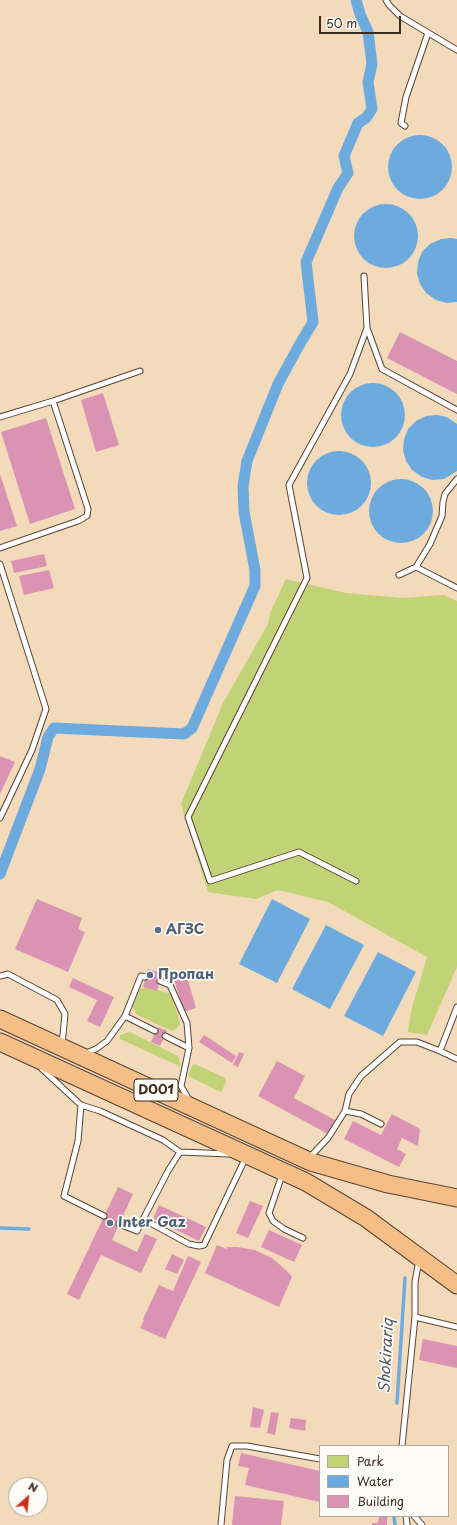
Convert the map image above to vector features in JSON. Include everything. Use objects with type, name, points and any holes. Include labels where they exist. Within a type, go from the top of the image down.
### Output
[{"type":"highway","name":"D001","points":[[0,1019],[309,1161],[388,1184],[457,1198]]},
{"type":"highway","name":"D001","points":[[0,1042],[306,1182],[366,1218],[457,1285]]},
{"type":"highway","points":[[130,1102],[139,1083]]},
{"type":"lane","points":[[386,0],[400,16],[457,50]]},
{"type":"lane","points":[[405,126],[401,123],[406,97],[428,33]]},
{"type":"lane","points":[[364,276],[367,328],[382,369],[457,410]]},
{"type":"lane","points":[[356,881],[299,852],[210,881],[188,817],[307,578],[289,485],[350,374],[367,328]]},
{"type":"lane","points":[[0,417],[53,401],[140,371]]},
{"type":"lane","points":[[0,548],[78,522],[87,516],[88,509],[53,401]]},
{"type":"lane","points":[[399,575],[416,567],[430,544],[442,516],[445,494],[457,479]]},
{"type":"lane","points":[[0,567],[46,709],[32,750],[0,818]]},
{"type":"lane","points":[[416,567],[457,588]]},
{"type":"lane","points":[[0,976],[8,974],[57,1000],[65,1014],[62,1048]]},
{"type":"lane","points":[[79,1055],[96,1050],[107,1041],[125,1016],[141,976],[145,977]]},
{"type":"lane","points":[[160,981],[170,986],[186,1022],[188,1048],[181,1086],[193,1108]]},
{"type":"lane","points":[[440,1051],[457,1007]]},
{"type":"lane","points":[[125,1016],[155,1031]]},
{"type":"lane","points":[[165,1036],[188,1048]]},
{"type":"lane","points":[[309,1161],[328,1138],[345,1111],[349,1094],[361,1076],[400,1042],[417,1042],[457,1059]]},
{"type":"lane","points":[[26,1054],[80,1105],[100,1111],[163,1140],[180,1152],[246,1155],[204,1245],[199,1246],[189,1244],[143,1219]]},
{"type":"lane","points":[[80,1105],[78,1141],[64,1196],[104,1216]]},
{"type":"lane","points":[[345,1111],[361,1114],[381,1124]]},
{"type":"lane","points":[[119,1224],[137,1231],[168,1171],[180,1152]]},
{"type":"lane","points":[[283,1172],[269,1213],[273,1222],[303,1238]]},
{"type":"lane","points":[[402,1445],[415,1317],[415,1282],[420,1258]]},
{"type":"lane","points":[[415,1317],[457,1327]]},
{"type":"lane","points":[[221,1525],[227,1460],[232,1446],[247,1446],[319,1458]]},
{"type":"lane","points":[[415,1517],[422,1525]]},
{"type":"green space","points":[[286,579],[346,593],[403,598],[443,595],[457,601],[457,967],[427,1035],[408,1032],[411,1011],[427,957],[328,902],[278,890],[256,899],[208,892],[181,804],[223,703],[268,624],[270,613]]},
{"type":"green space","points":[[147,987],[172,994],[180,1024],[176,1029],[172,1031],[137,1015],[132,1006],[139,989]]},
{"type":"green space","points":[[130,1032],[178,1056],[181,1067],[120,1039],[120,1035]]},
{"type":"green space","points":[[195,1064],[225,1078],[226,1082],[221,1092],[188,1076],[192,1066]]},
{"type":"water","points":[[414,135],[426,135],[443,144],[450,155],[452,167],[450,179],[443,190],[426,199],[414,199],[402,194],[393,185],[388,173],[388,161],[393,149],[402,140]]},
{"type":"water","points":[[380,204],[392,204],[409,213],[416,224],[418,236],[416,248],[409,259],[392,268],[380,268],[368,263],[359,254],[354,242],[354,230],[359,218],[368,209]]},
{"type":"water","points":[[441,239],[457,239],[457,302],[447,303],[436,300],[426,293],[420,284],[417,273],[418,262],[422,252],[430,244]]},
{"type":"water","points":[[367,383],[379,383],[396,392],[403,403],[405,415],[403,427],[396,438],[379,447],[367,447],[355,442],[346,433],[341,421],[341,409],[346,397],[355,388]]},
{"type":"water","points":[[437,415],[447,417],[457,424],[457,471],[444,479],[432,480],[422,477],[412,470],[406,461],[403,450],[404,439],[408,429],[416,421],[426,416]]},
{"type":"water","points":[[333,451],[345,451],[362,460],[369,471],[371,483],[369,495],[362,506],[345,515],[333,515],[321,510],[312,501],[307,489],[307,477],[312,465],[321,456]]},
{"type":"water","points":[[395,479],[407,479],[424,488],[431,499],[433,511],[431,523],[424,534],[407,543],[395,543],[383,538],[374,529],[369,517],[369,505],[374,493],[383,484]]},
{"type":"water","points":[[272,899],[310,919],[277,983],[239,964]]},
{"type":"water","points":[[326,925],[364,945],[330,1009],[292,989]]},
{"type":"water","points":[[378,952],[416,972],[383,1036],[344,1016]]},
{"type":"building","points":[[400,332],[457,361],[457,394],[387,358]]},
{"type":"building","points":[[103,393],[119,445],[96,452],[81,400]]},
{"type":"building","points":[[46,418],[75,509],[30,524],[1,432]]},
{"type":"building","points":[[0,474],[17,526],[0,531]]},
{"type":"building","points":[[44,554],[47,566],[14,573],[11,561]]},
{"type":"building","points":[[49,570],[54,588],[24,595],[19,576]]},
{"type":"building","points":[[0,756],[15,762],[0,794]]},
{"type":"building","points":[[37,899],[82,918],[78,929],[85,932],[68,972],[15,949]]},
{"type":"building","points":[[148,969],[162,973],[157,991],[143,987]]},
{"type":"building","points":[[185,970],[196,1008],[184,1012],[172,973]]},
{"type":"building","points":[[73,978],[114,997],[100,1027],[87,1021],[97,1000],[69,987]]},
{"type":"building","points":[[158,1027],[167,1031],[160,1046],[151,1042]]},
{"type":"building","points":[[204,1035],[236,1056],[232,1063],[199,1042]]},
{"type":"building","points":[[239,1052],[244,1054],[238,1067],[233,1065]]},
{"type":"building","points":[[277,1061],[305,1076],[294,1098],[335,1120],[328,1134],[258,1096]]},
{"type":"building","points":[[392,1114],[420,1129],[418,1146],[402,1138],[397,1149],[406,1154],[399,1167],[344,1139],[353,1121],[381,1135]]},
{"type":"building","points":[[118,1187],[133,1194],[112,1240],[137,1252],[145,1234],[157,1239],[141,1273],[101,1255],[79,1300],[67,1294]]},
{"type":"building","points":[[250,1201],[263,1206],[248,1238],[236,1233]]},
{"type":"building","points":[[159,1205],[206,1227],[199,1241],[153,1219]]},
{"type":"building","points":[[269,1230],[302,1245],[294,1262],[261,1247]]},
{"type":"building","points":[[217,1245],[227,1249],[227,1247],[237,1247],[255,1250],[272,1258],[286,1270],[292,1277],[279,1307],[205,1273]]},
{"type":"building","points":[[172,1254],[184,1260],[177,1274],[165,1269]]},
{"type":"building","points":[[188,1256],[201,1262],[165,1339],[140,1328],[159,1285],[173,1291]]},
{"type":"building","points":[[423,1339],[457,1346],[457,1368],[419,1360]]},
{"type":"building","points":[[253,1407],[264,1410],[260,1428],[250,1427]]},
{"type":"building","points":[[271,1412],[279,1413],[275,1435],[267,1433]]},
{"type":"building","points":[[291,1418],[306,1420],[305,1431],[289,1428]]},
{"type":"building","points":[[241,1453],[319,1471],[319,1502],[245,1485],[249,1468],[238,1466]]},
{"type":"building","points":[[235,1496],[284,1501],[281,1525],[232,1525]]},
{"type":"building","points":[[379,1517],[387,1517],[387,1525],[372,1525],[372,1523],[378,1523]]},
{"type":"waterway","points":[[0,874],[40,769],[48,737],[54,728],[184,734],[192,728],[255,586],[255,570],[244,512],[243,486],[247,461],[278,384],[313,322],[306,262],[338,188],[348,173],[344,156],[358,123],[366,118],[372,109],[368,82],[372,64],[368,32],[356,0]]},
{"type":"waterway","points":[[0,1228],[29,1229]]},
{"type":"waterway","name":"Shokirariq","points":[[397,1403],[405,1278]]},
{"type":"waterway","name":"Shokirariq","points":[[394,1517],[395,1525]]},
{"type":"place","name":"АГЗС","points":[[158,930]]},
{"type":"place","name":"Пропан","points":[[150,975]]},
{"type":"place","name":"Inter Gaz","points":[[110,1223]]}]
